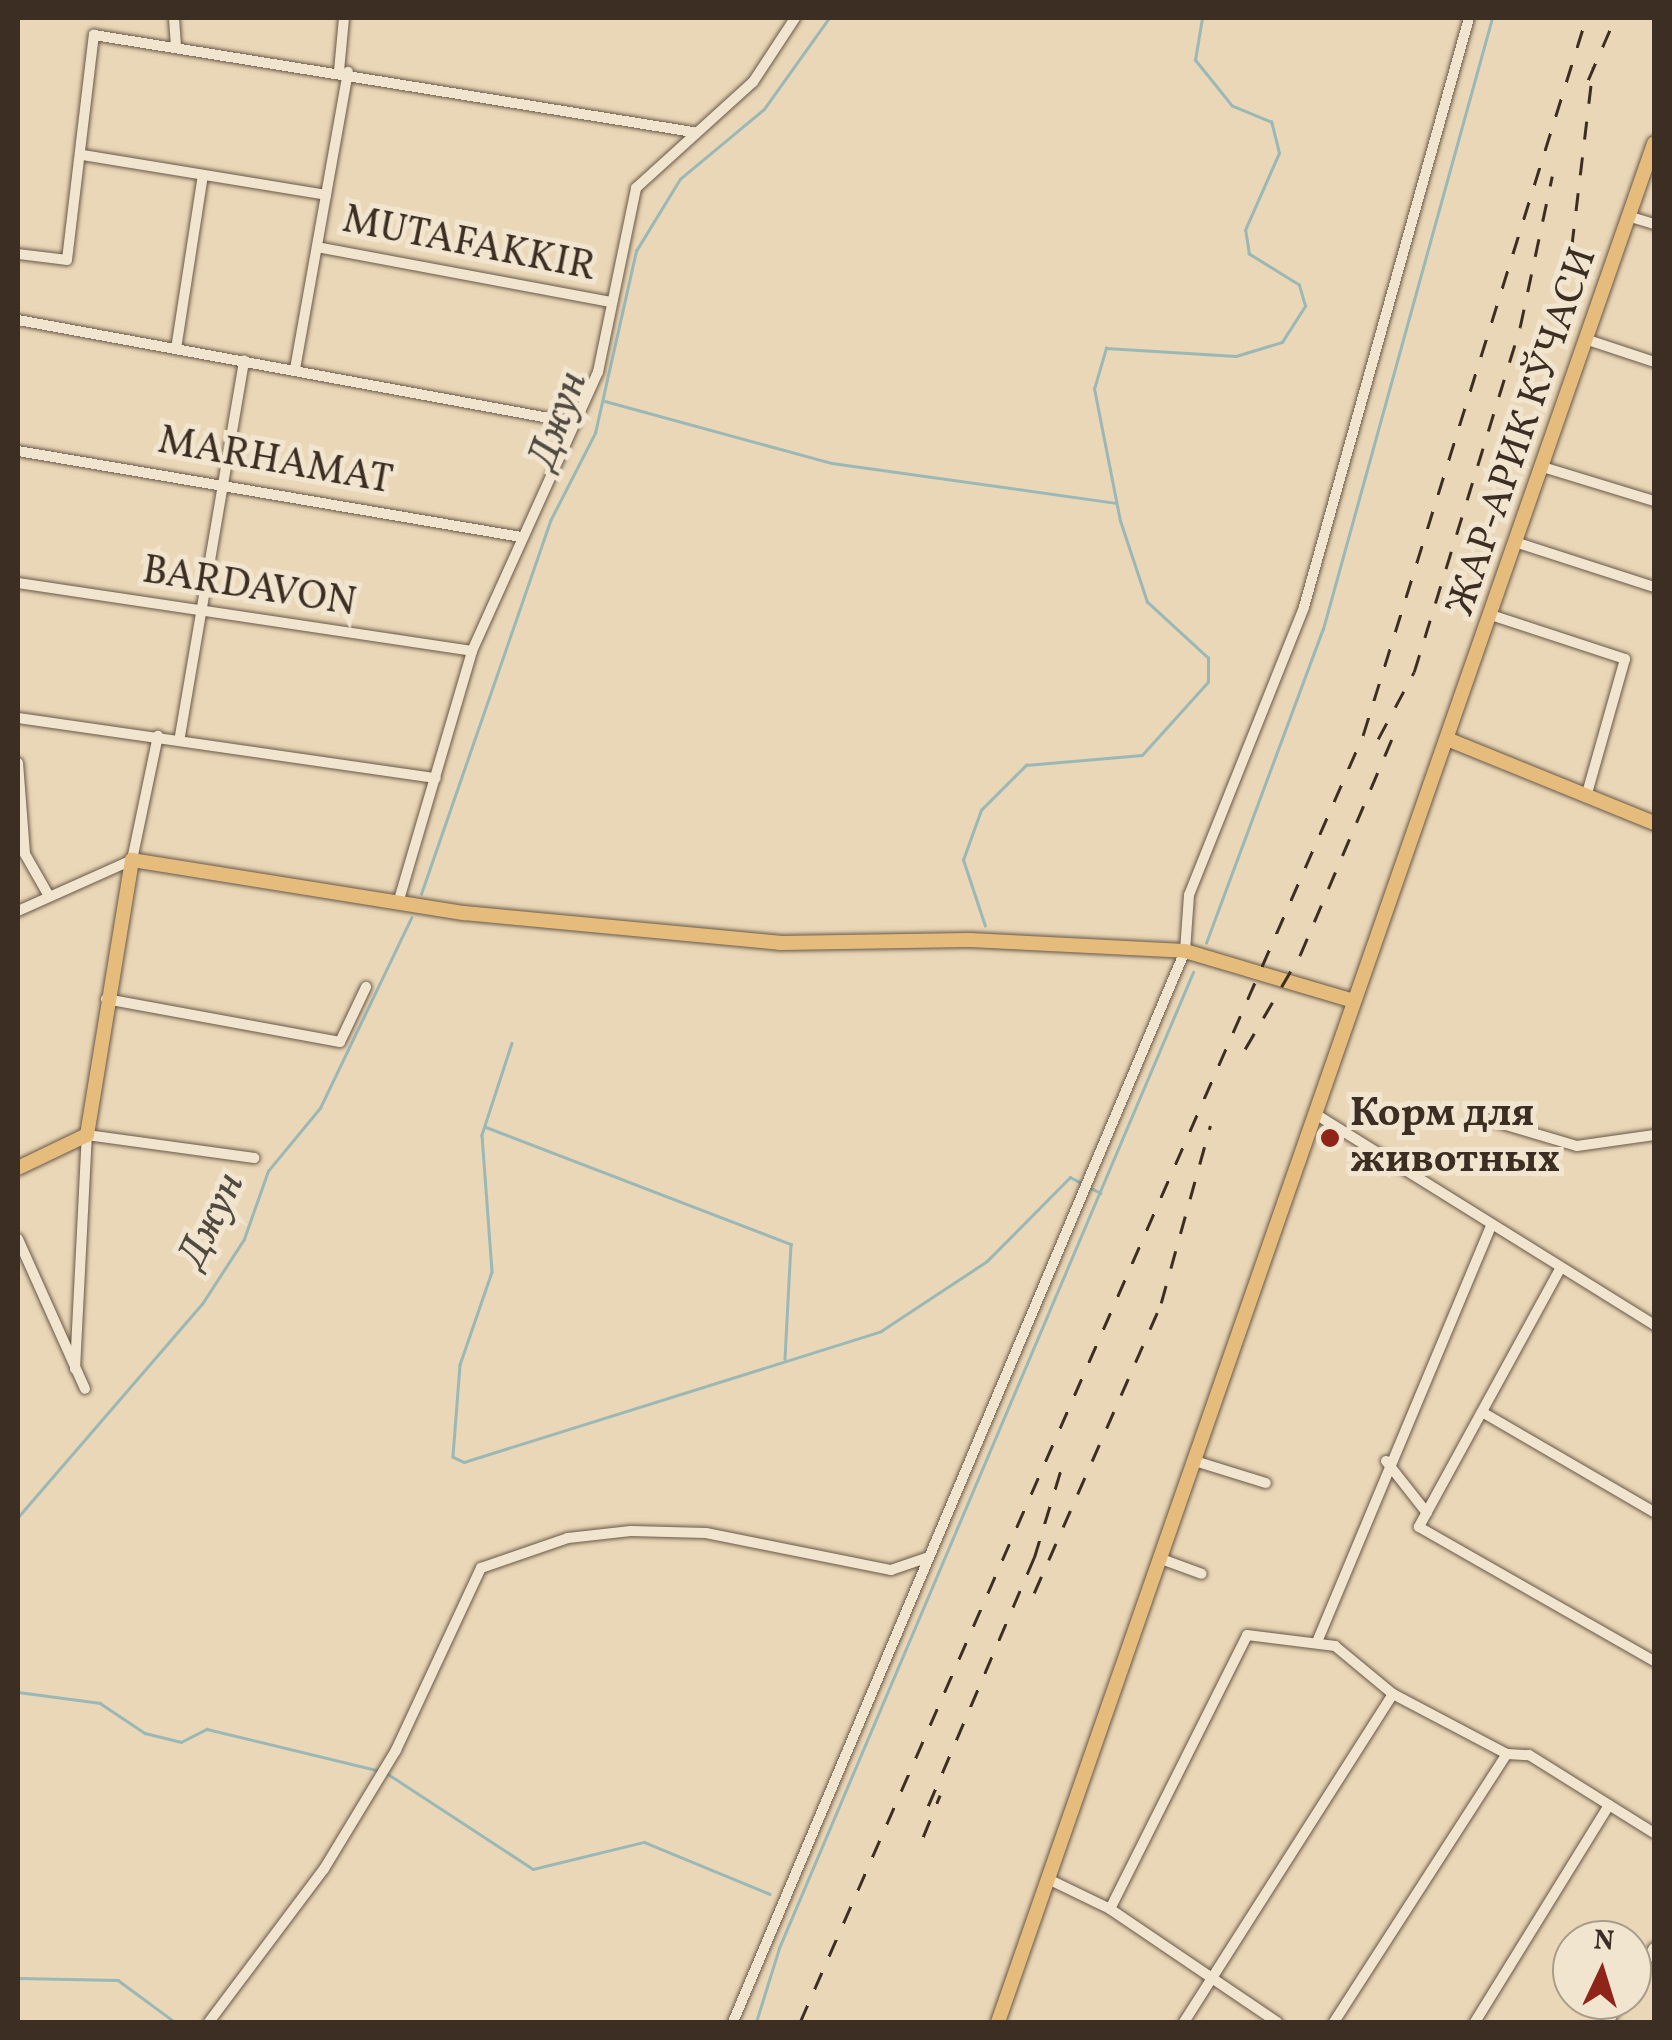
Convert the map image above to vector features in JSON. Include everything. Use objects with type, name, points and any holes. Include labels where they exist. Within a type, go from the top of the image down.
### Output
[{"type":"main road","name":"ЖАР-АРИК КЎЧАСИ","points":[[998,2022],[1164,1560],[1354,1002],[1452,741],[1654,143]]},
{"type":"main road","points":[[1452,741],[1654,823]]},
{"type":"main road","points":[[18,1168],[86,1135],[132,860],[398,902],[780,942],[970,940],[1185,951],[1354,1002]]},
{"type":"street","points":[[174,18],[176,46]]},
{"type":"street","points":[[295,369],[344,72],[344,18]]},
{"type":"street","points":[[398,902],[472,651],[598,372],[636,188],[752,82],[795,18]]},
{"type":"street","points":[[733,2022],[1185,951],[1189,895],[1304,607],[1469,18]]},
{"type":"street","points":[[18,254],[67,260],[83,156],[94,35],[344,72],[693,132]]},
{"type":"street","points":[[83,156],[326,195]]},
{"type":"street","points":[[176,349],[203,175]]},
{"type":"street","points":[[1631,217],[1654,224]]},
{"type":"street","name":"MUTAFAKKIR","points":[[316,246],[610,302]]},
{"type":"street","points":[[18,320],[576,423]]},
{"type":"street","points":[[1588,340],[1654,362]]},
{"type":"street","points":[[180,736],[244,360]]},
{"type":"street","name":"MARHAMAT","points":[[18,450],[522,537]]},
{"type":"street","points":[[1546,468],[1654,502]]},
{"type":"street","points":[[1518,544],[1654,587]]},
{"type":"street","name":"BARDAVON","points":[[18,584],[472,651]]},
{"type":"street","points":[[1494,616],[1625,660],[1586,797]]},
{"type":"street","points":[[18,718],[180,736],[436,778]]},
{"type":"street","points":[[18,911],[132,860],[158,736]]},
{"type":"street","points":[[18,762],[25,854],[49,896]]},
{"type":"street","points":[[106,999],[340,1042],[366,987]]},
{"type":"street","points":[[1317,1115],[1490,1228],[1654,1325]]},
{"type":"street","points":[[1480,1118],[1577,1146],[1654,1135]]},
{"type":"street","points":[[75,1368],[86,1135],[254,1158]]},
{"type":"street","points":[[1317,1642],[1386,1461],[1436,1368],[1490,1228]]},
{"type":"street","points":[[18,1240],[85,1389]]},
{"type":"street","points":[[1560,1270],[1420,1527],[1654,1661]]},
{"type":"street","points":[[1482,1412],[1654,1512]]},
{"type":"street","points":[[1386,1461],[1427,1513]]},
{"type":"street","points":[[1198,1462],[1266,1483]]},
{"type":"street","points":[[209,2022],[324,1870],[396,1750],[481,1568],[568,1538],[632,1531],[706,1533],[921,1579]]},
{"type":"street","points":[[891,1570],[931,1556]]},
{"type":"street","points":[[1164,1560],[1202,1574]]},
{"type":"street","points":[[1110,1909],[1247,1636],[1334,1646],[1393,1694],[1507,1754],[1529,1755],[1654,1833]]},
{"type":"street","points":[[1184,2022],[1393,1694]]},
{"type":"street","points":[[1334,2022],[1507,1754]]},
{"type":"street","points":[[1475,2022],[1609,1805]]},
{"type":"street","points":[[1050,1880],[1110,1909],[1277,2022]]},
{"type":"waterway","name":"Джун","points":[[421,894],[550,521],[595,433],[636,251],[680,179],[764,109],[829,18]]},
{"type":"waterway","points":[[985,926],[963,860],[981,810],[1026,765],[1142,755],[1208,682],[1208,658],[1147,602],[1120,521],[1094,389],[1106,348],[1236,356],[1282,342],[1305,306],[1299,285],[1249,254],[1245,230],[1279,153],[1271,122],[1232,106],[1195,60],[1202,18]]},
{"type":"waterway","points":[[1206,943],[1323,629],[1492,18]]},
{"type":"waterway","points":[[605,401],[832,463],[1115,503]]},
{"type":"waterway","name":"Джун","points":[[18,1517],[202,1304],[244,1239],[268,1171],[320,1108],[411,918]]},
{"type":"waterway","points":[[756,2022],[779,1948],[1193,972]]},
{"type":"waterway","points":[[512,1043],[482,1135],[492,1272],[460,1365],[453,1457],[464,1462],[881,1331],[987,1261],[1070,1177],[1082,1183]]},
{"type":"waterway","points":[[486,1127],[791,1244],[785,1359]]},
{"type":"waterway","points":[[1089,1187],[1101,1193]]},
{"type":"waterway","points":[[18,1692],[100,1703],[145,1733],[181,1742],[207,1729],[381,1771]]},
{"type":"waterway","points":[[388,1774],[533,1869],[644,1842],[770,1894]]},
{"type":"waterway","points":[[18,1978],[118,1980],[175,2022]]},
{"type":"railway","points":[[800,2022],[1363,735],[1586,18]]},
{"type":"railway","points":[[1588,80],[1615,18]]},
{"type":"railway","points":[[1563,318],[1593,67]]},
{"type":"railway","points":[[1378,739],[1414,672],[1520,327],[1552,176]]},
{"type":"railway","points":[[1245,1049],[1300,955],[1398,724]]},
{"type":"railway","points":[[1034,1593],[1161,1303],[1210,1126]]},
{"type":"railway","points":[[928,1806],[1034,1558],[1061,1469]]},
{"type":"railway","points":[[923,1837],[940,1795]]},
{"type":"place","name":"Корм для животных","points":[[1330,1138]]}]
